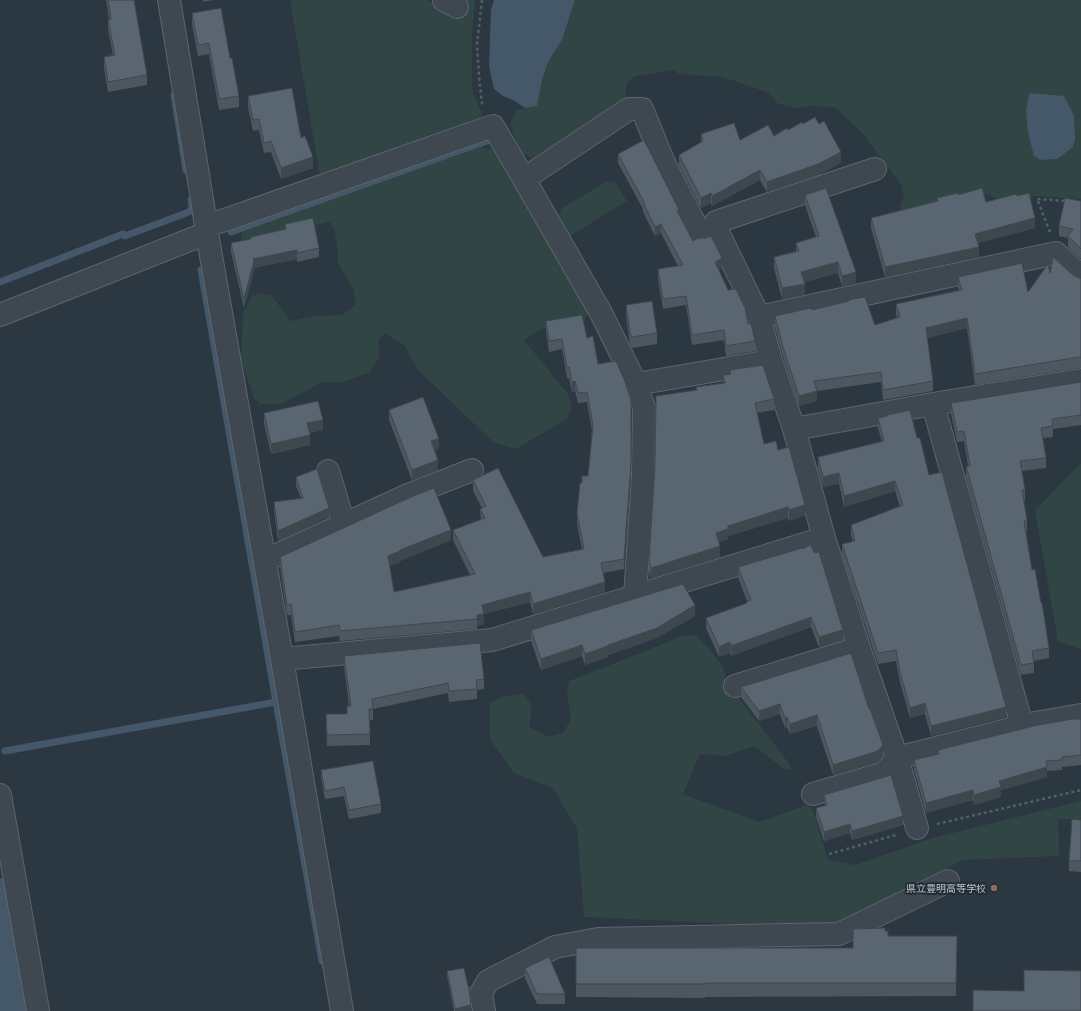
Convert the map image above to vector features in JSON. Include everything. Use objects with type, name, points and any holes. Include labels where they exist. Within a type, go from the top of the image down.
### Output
[{"type":"street","points":[[169,0],[206,229],[342,1011]]},
{"type":"street","points":[[524,179],[629,109],[642,109],[664,164],[701,236],[717,230]]},
{"type":"street","points":[[0,315],[229,218],[493,126],[602,313],[636,384],[644,408],[643,475],[635,597]]},
{"type":"street","points":[[874,169],[716,222],[717,230],[759,317],[771,361],[794,429],[824,538],[859,648],[897,758],[917,828]]},
{"type":"street","points":[[759,317],[1056,253],[1081,276]]},
{"type":"street","points":[[636,384],[771,361]]},
{"type":"street","points":[[794,429],[933,404],[1081,380]]},
{"type":"street","points":[[933,404],[1022,726]]},
{"type":"street","points":[[264,559],[277,555],[406,496],[472,470]]},
{"type":"street","points":[[328,471],[344,524]]},
{"type":"street","points":[[282,659],[492,640],[824,538]]},
{"type":"street","points":[[735,686],[859,648]]},
{"type":"street","points":[[813,794],[885,773],[897,758],[1022,726],[1081,715]]},
{"type":"street","points":[[0,795],[38,1011]]},
{"type":"street","points":[[484,1011],[481,993],[488,982],[555,947],[598,939],[839,934],[948,881]]},
{"type":"path","points":[[482,0],[477,44],[479,76],[482,104],[493,126]]},
{"type":"path","points":[[1056,253],[1037,199],[1074,201]]},
{"type":"path","points":[[829,854],[917,828],[1081,790]]},
{"type":"green space","points":[[290,0],[427,0],[459,20],[465,2],[461,0],[475,0],[472,36],[472,88],[483,118],[480,124],[320,176]]},
{"type":"green space","points":[[575,0],[1081,0],[1081,199],[1035,196],[1030,198],[997,198],[985,194],[902,213],[900,206],[904,197],[901,185],[864,135],[836,108],[814,106],[796,108],[778,104],[769,93],[723,77],[679,74],[673,70],[632,78],[626,84],[626,96],[623,105],[533,160],[519,151],[510,123],[517,110],[537,105],[542,80],[548,62],[562,40]]},
{"type":"green space","points":[[481,147],[491,149],[506,156],[589,312],[584,321],[542,329],[524,340],[568,394],[572,405],[567,419],[516,449],[494,443],[418,370],[405,346],[385,333],[378,340],[380,357],[369,373],[340,383],[321,382],[280,404],[260,404],[254,398],[241,359],[243,313],[252,296],[259,293],[271,295],[291,321],[315,316],[342,315],[355,305],[354,290],[338,263],[334,228],[329,222],[244,242],[241,237],[242,232]]},
{"type":"green space","points":[[607,181],[615,182],[627,201],[568,237],[559,218],[561,209]]},
{"type":"green space","points":[[1081,463],[1081,649],[1058,642],[1035,510]]},
{"type":"green space","points":[[695,635],[715,655],[723,667],[726,681],[791,766],[790,770],[783,768],[754,746],[725,756],[700,754],[683,794],[759,822],[807,805],[813,810],[828,860],[855,865],[933,838],[1081,801],[1081,819],[1058,819],[1059,856],[962,860],[834,927],[584,917],[577,829],[553,788],[514,773],[499,752],[490,739],[489,703],[504,696],[523,694],[531,704],[530,727],[549,737],[564,732],[571,718],[567,695],[569,681],[680,636]]},
{"type":"water","points":[[494,0],[575,0],[562,40],[548,62],[542,80],[537,106],[525,108],[515,101],[503,96],[494,89],[489,66],[491,10]]},
{"type":"water","points":[[1029,93],[1064,96],[1074,116],[1075,139],[1073,147],[1057,159],[1041,160],[1034,156],[1028,132],[1026,111]]},
{"type":"building","points":[[108,0],[134,0],[147,75],[108,82],[104,57],[115,55],[108,20],[111,19]]},
{"type":"building","points":[[221,8],[230,58],[232,58],[239,96],[219,99],[209,43],[198,45],[192,13]]},
{"type":"building","points":[[292,88],[301,138],[305,136],[313,157],[281,168],[271,141],[264,143],[259,119],[253,120],[248,96]]},
{"type":"building","points":[[815,117],[819,124],[824,121],[841,152],[818,164],[767,182],[760,170],[712,196],[711,193],[701,198],[679,155],[703,141],[701,134],[734,123],[740,140],[768,125],[774,136],[787,128],[788,130]]},
{"type":"building","points":[[644,140],[679,210],[677,211],[693,241],[698,238],[711,236],[722,258],[715,262],[728,290],[736,289],[745,308],[748,324],[751,324],[755,341],[726,346],[724,330],[692,335],[686,296],[663,299],[658,269],[683,265],[661,224],[655,227],[644,202],[618,154]]},
{"type":"building","points":[[826,188],[856,272],[842,276],[838,262],[801,272],[805,284],[782,288],[774,257],[799,251],[796,243],[819,236],[805,195]]},
{"type":"building","points":[[982,188],[986,202],[1016,194],[1017,196],[1029,193],[1035,218],[975,234],[979,247],[885,267],[871,218],[938,201],[937,198],[958,193],[958,195]]},
{"type":"building","points":[[1065,198],[1081,201],[1081,249],[1068,236],[1073,229],[1059,226]]},
{"type":"building","points":[[313,218],[319,248],[297,253],[297,250],[253,259],[254,261],[244,299],[231,243],[286,229],[285,224]]},
{"type":"building","points":[[1053,257],[1073,275],[1081,278],[1081,358],[1079,357],[975,374],[967,318],[926,328],[933,381],[883,390],[881,372],[814,381],[817,391],[799,396],[783,347],[775,316],[811,308],[812,310],[865,297],[875,325],[900,317],[896,304],[962,290],[958,277],[1022,263],[1028,292],[1048,264],[1050,273]]},
{"type":"building","points":[[652,301],[657,333],[632,337],[630,333],[626,305]]},
{"type":"building","points":[[582,315],[587,338],[593,336],[598,364],[616,361],[631,400],[631,464],[624,559],[601,563],[605,582],[533,604],[530,592],[482,605],[484,614],[477,615],[477,619],[340,631],[339,625],[295,632],[291,604],[287,605],[280,557],[434,488],[451,530],[388,556],[394,592],[475,574],[453,530],[485,518],[480,509],[486,506],[473,480],[498,468],[543,557],[584,549],[577,513],[582,476],[588,476],[593,425],[587,392],[578,393],[575,381],[572,382],[569,367],[567,368],[562,339],[549,341],[546,321]]},
{"type":"building","points":[[763,365],[774,399],[755,403],[764,444],[776,441],[778,450],[789,447],[805,505],[789,510],[788,507],[728,526],[728,529],[716,533],[720,546],[651,568],[649,561],[655,465],[656,396],[697,390],[696,387],[725,383],[723,375],[731,374],[730,370]]},
{"type":"building","points":[[1081,382],[1081,415],[1052,419],[1053,426],[1041,428],[1046,458],[1020,461],[1025,489],[1022,490],[1027,520],[1024,521],[1032,570],[1035,569],[1042,603],[1049,648],[1032,651],[1034,663],[1021,665],[966,466],[970,466],[964,431],[957,432],[951,403]]},
{"type":"building","points":[[423,397],[439,439],[431,441],[438,460],[412,470],[389,410]]},
{"type":"building","points":[[318,401],[323,420],[307,423],[310,435],[271,444],[264,413]]},
{"type":"building","points":[[910,410],[917,438],[920,438],[929,475],[942,472],[1006,707],[931,726],[925,703],[910,708],[900,672],[896,650],[878,653],[842,544],[855,541],[851,525],[903,505],[895,481],[844,496],[839,473],[823,477],[818,457],[884,441],[878,418]]},
{"type":"building","points":[[317,469],[329,508],[278,531],[274,502],[303,498],[296,477]]},
{"type":"building","points":[[811,545],[814,553],[819,552],[843,630],[819,637],[811,617],[731,646],[730,642],[719,647],[706,618],[747,603],[747,601],[751,600],[738,567],[802,549]]},
{"type":"building","points":[[683,584],[695,605],[657,628],[585,654],[582,645],[541,659],[531,630]]},
{"type":"building","points":[[480,643],[484,679],[476,680],[477,689],[449,691],[448,683],[372,699],[373,709],[369,709],[370,734],[327,735],[326,714],[347,714],[347,706],[351,706],[344,656]]},
{"type":"building","points":[[851,653],[869,709],[883,745],[878,751],[833,765],[817,715],[790,724],[787,717],[785,718],[780,704],[759,711],[741,687]]},
{"type":"building","points":[[1081,719],[1081,755],[1062,757],[1062,760],[1046,761],[1047,767],[999,781],[1001,787],[974,795],[973,790],[926,803],[914,760],[939,754],[938,750],[1038,725]]},
{"type":"building","points":[[373,761],[381,804],[349,810],[344,787],[325,791],[321,770]]},
{"type":"building","points":[[891,775],[903,816],[852,831],[850,824],[824,832],[816,808],[827,805],[824,795]]},
{"type":"building","points":[[1072,819],[1081,820],[1081,861],[1069,861]]},
{"type":"building","points":[[885,928],[885,931],[888,931],[888,936],[957,936],[956,983],[576,984],[576,948],[853,948],[853,929]]},
{"type":"building","points":[[549,957],[565,994],[537,994],[525,968]]},
{"type":"building","points":[[464,968],[469,986],[471,1005],[455,1009],[447,971]]},
{"type":"building","points":[[1024,970],[1081,971],[1081,1011],[973,1011],[973,990],[1024,991]]},
{"type":"waterway","points":[[174,95],[186,170]]},
{"type":"waterway","points":[[231,232],[487,141]]},
{"type":"waterway","points":[[0,282],[123,234],[125,236],[189,212],[192,208],[191,200]]},
{"type":"waterway","points":[[201,270],[322,961]]},
{"type":"waterway","points":[[5,751],[276,702]]},
{"type":"waterway","points":[[0,898],[20,1011]]},
{"type":"place","name":"県立豊明高等学校","points":[[994,888]]}]
